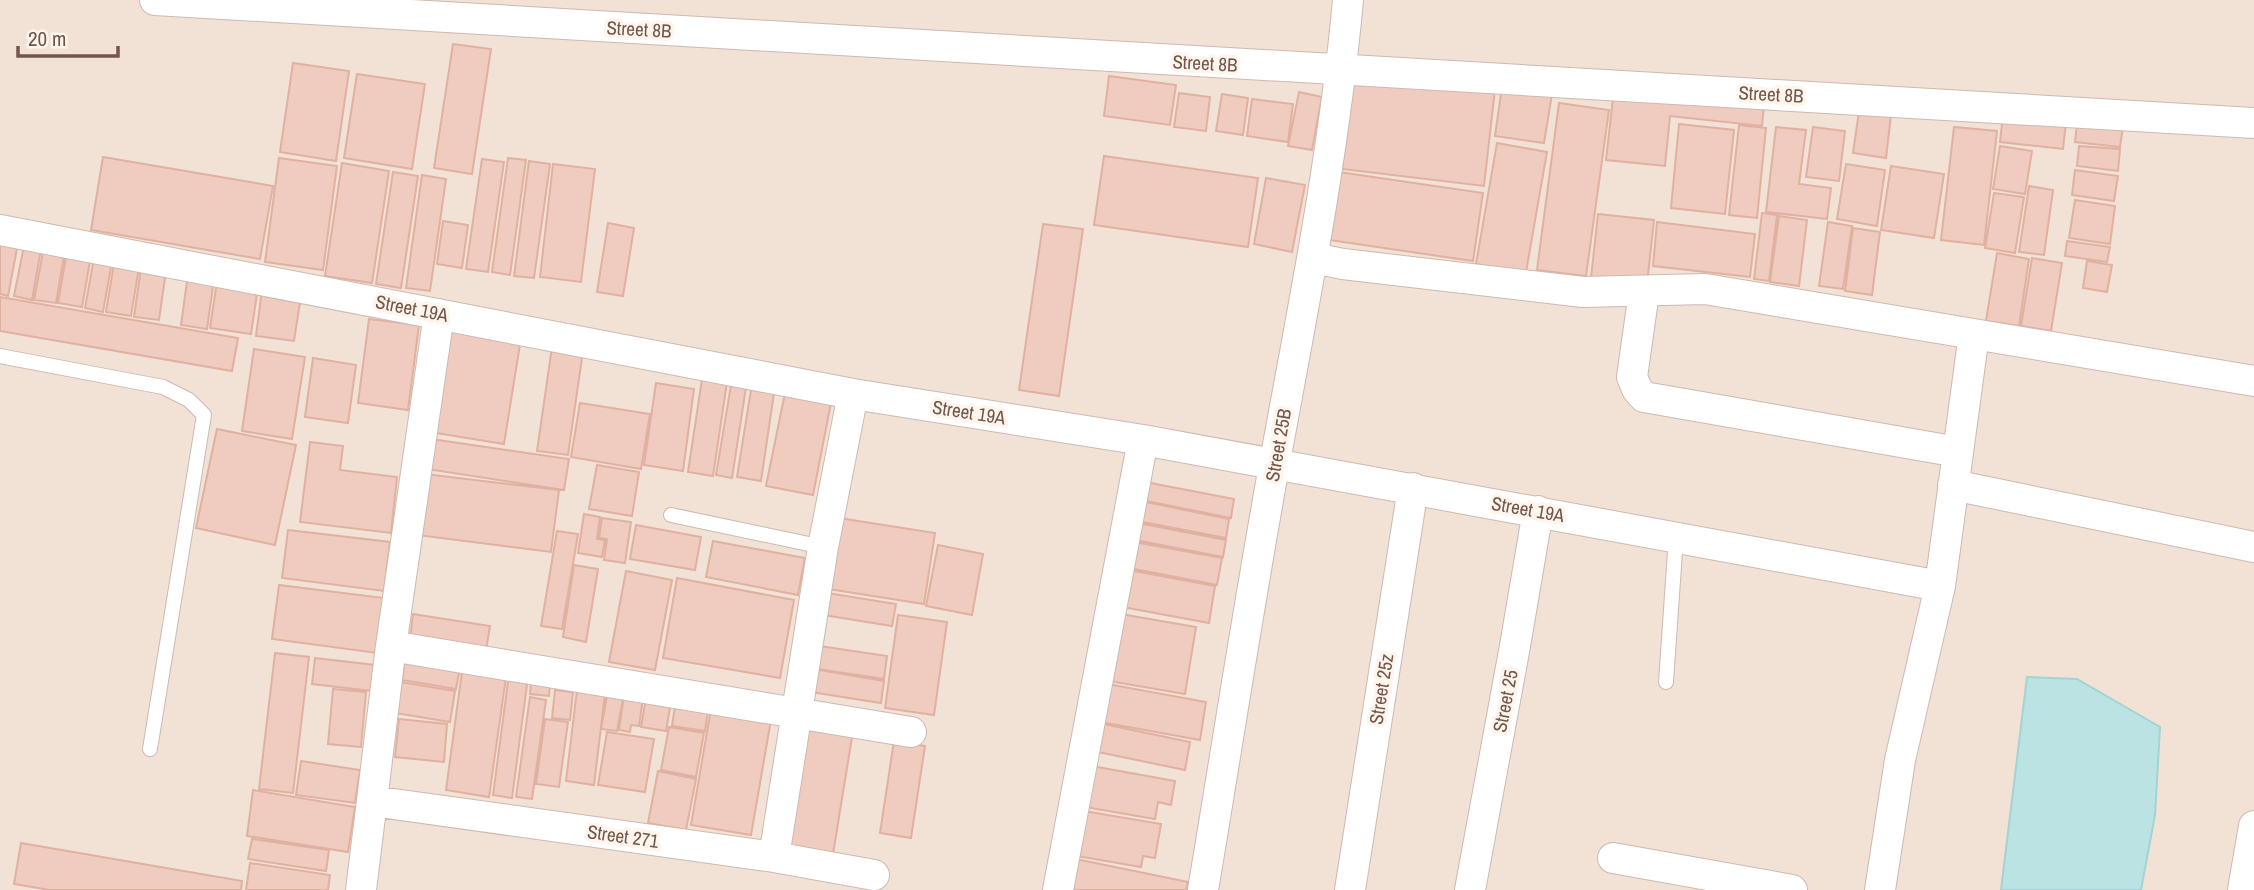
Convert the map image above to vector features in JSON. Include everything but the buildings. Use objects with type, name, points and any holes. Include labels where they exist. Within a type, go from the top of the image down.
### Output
[{"type":"street","name":"Street 8B","points":[[155,0],[2254,123]]},
{"type":"street","name":"Street 25B","points":[[1203,890],[1274,464],[1313,258],[1341,71],[1348,0]]},
{"type":"street","name":"Street 19A","points":[[0,230],[853,394],[1143,440],[1940,586]]},
{"type":"street","points":[[1313,258],[1343,264],[1583,292],[1705,289],[2254,381]]},
{"type":"street","points":[[1644,292],[1632,377],[1636,389],[1644,397],[1958,452]]},
{"type":"street","points":[[361,890],[391,646],[439,314]]},
{"type":"street","points":[[1880,890],[1900,761],[1940,586],[1974,334]]},
{"type":"street","points":[[774,857],[823,547],[853,394]]},
{"type":"street","points":[[1058,890],[1143,440]]},
{"type":"street","points":[[1953,485],[2254,547]]},
{"type":"street","name":"Street 25z","points":[[1350,890],[1413,488]]},
{"type":"street","name":"Street 25","points":[[1470,890],[1516,646],[1538,511]]},
{"type":"street","points":[[391,646],[911,732]]},
{"type":"street","name":"Street 271","points":[[372,802],[774,857],[874,875]]},
{"type":"street","points":[[2243,890],[2254,826]]},
{"type":"street","points":[[1612,858],[1792,890]]},
{"type":"lane","points":[[0,356],[163,387],[189,400],[204,415],[150,749]]},
{"type":"lane","points":[[671,515],[823,547]]},
{"type":"lane","points":[[1666,682],[1676,537]]},
{"type":"shaded area","points":[[0,0],[2254,0],[2254,890],[0,890]]},
{"type":"water","points":[[2027,677],[2077,679],[2160,727],[2155,815],[2141,890],[2001,890]]}]
